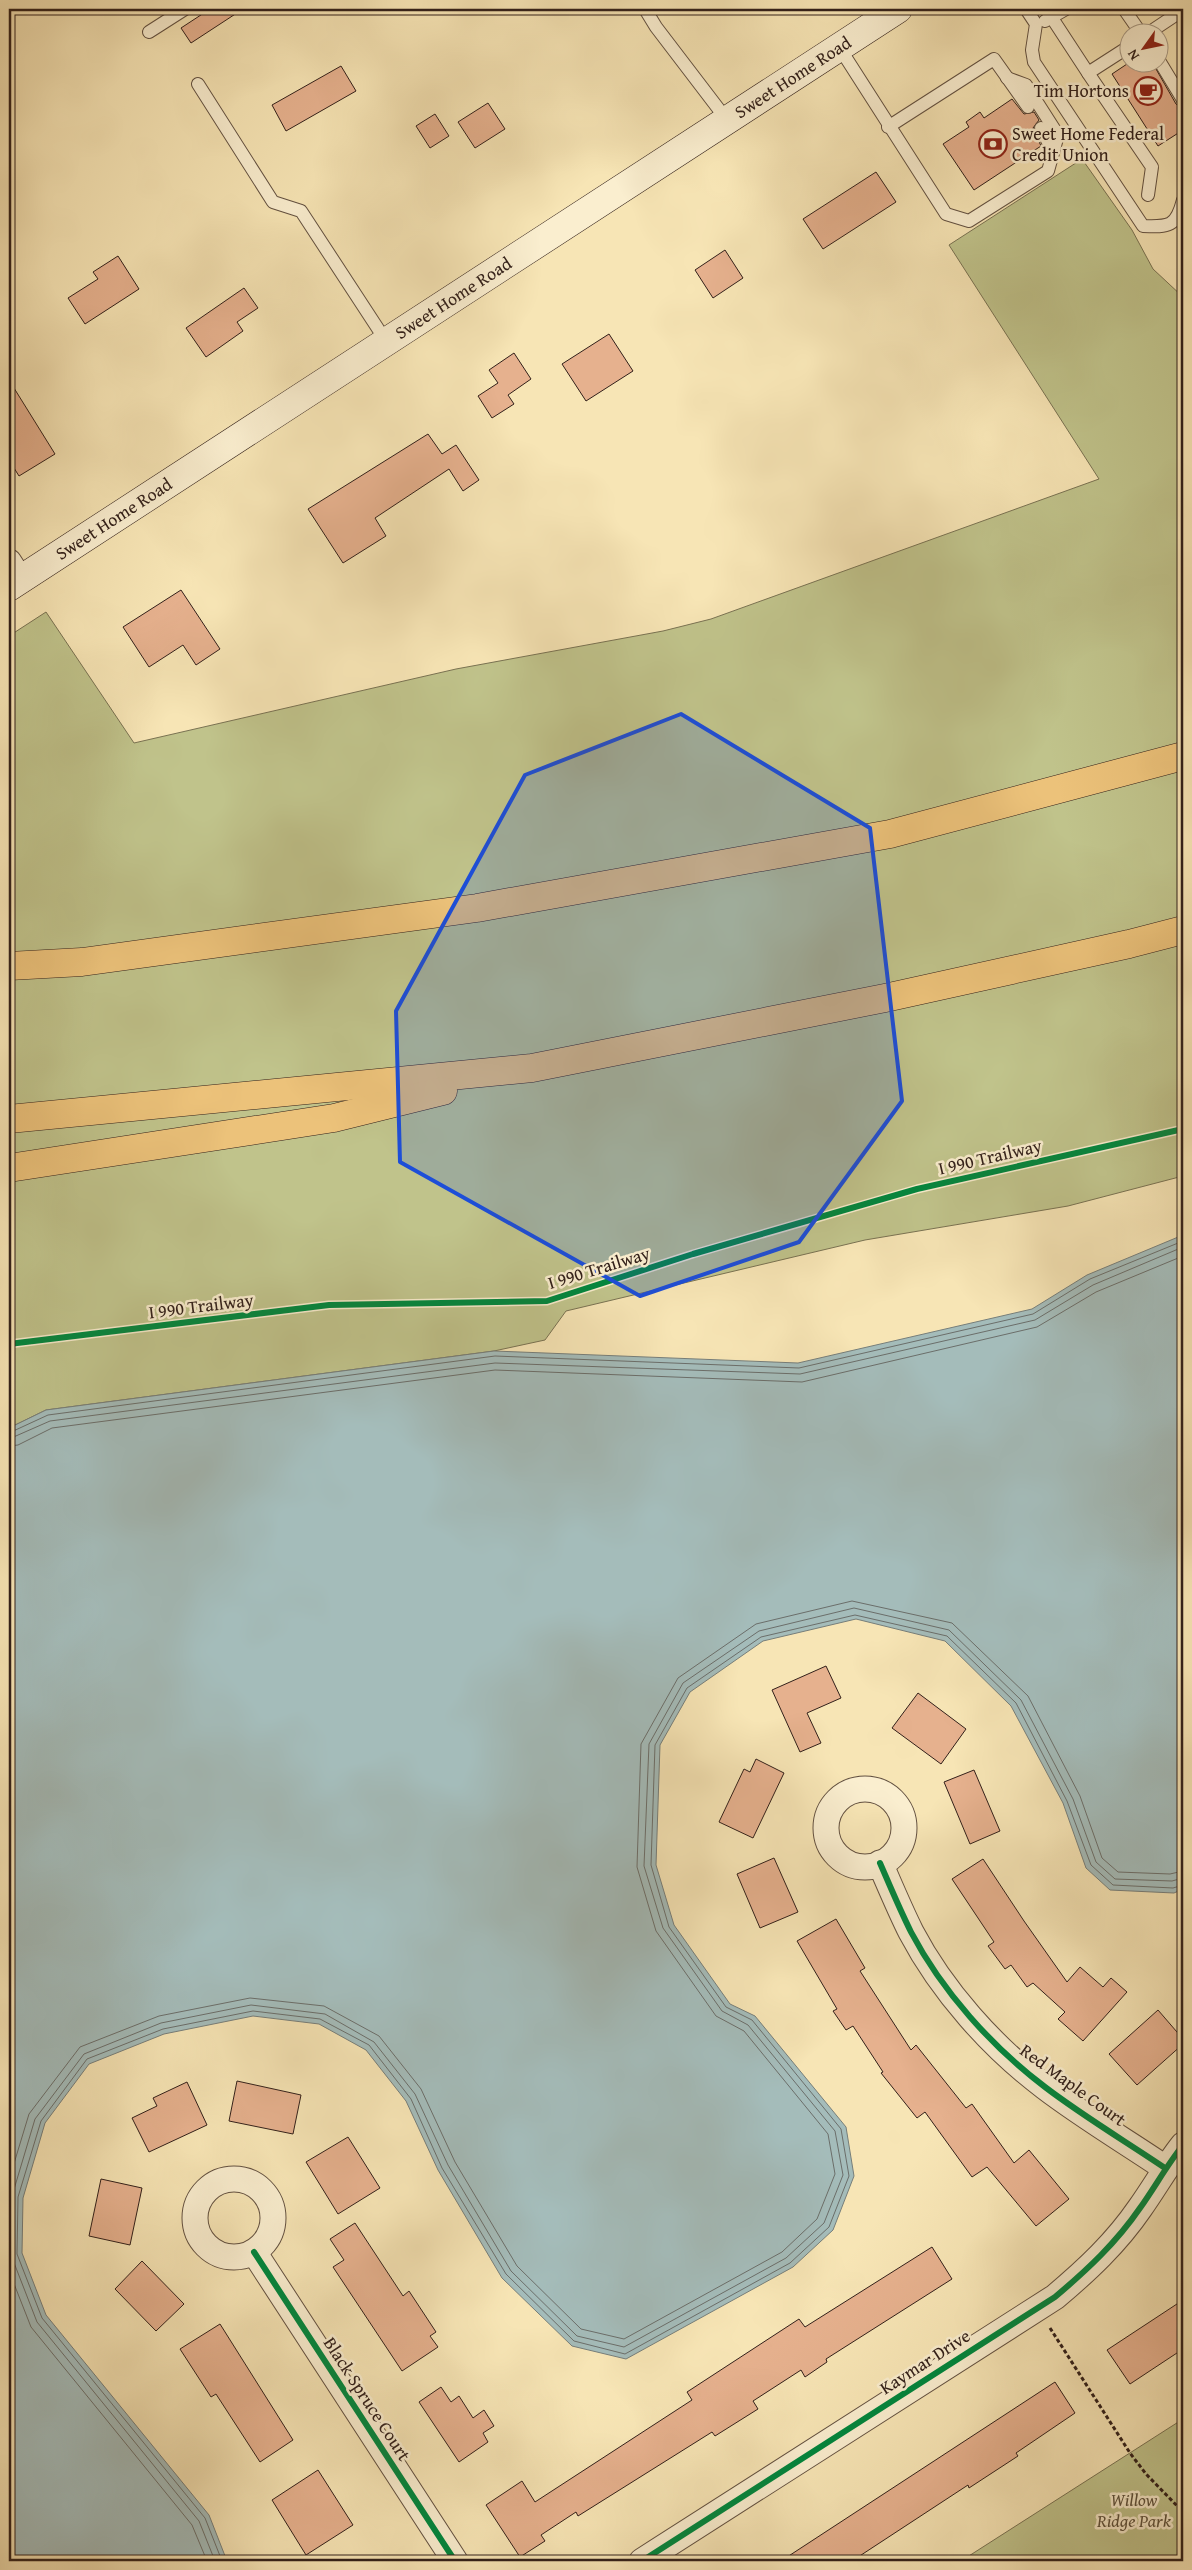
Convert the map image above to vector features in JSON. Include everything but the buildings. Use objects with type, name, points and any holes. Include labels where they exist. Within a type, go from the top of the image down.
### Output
[{"type":"highway","points":[[9,966],[82,962],[477,908],[890,834],[1183,756]]},
{"type":"highway","points":[[9,1168],[334,1118],[532,1068],[885,998],[1129,944],[1183,930]]},
{"type":"highway","points":[[9,1119],[532,1068]]},
{"type":"main road","name":"Sweet Home Road","points":[[12,576],[386,341],[898,9]]},
{"type":"street","name":"Red Maple Court","points":[[880,1863],[912,1933],[939,1976],[971,2016],[1006,2054],[1045,2087],[1165,2168]]},
{"type":"street","name":"Kaymar Drive","points":[[642,2561],[1037,2308],[1084,2273],[1110,2247],[1140,2208],[1165,2168],[1183,2145]]},
{"type":"street","name":"Black Spruce Court","points":[[254,2252],[455,2561]]},
{"type":"lane","points":[[149,32],[186,9]]},
{"type":"lane","points":[[645,9],[656,27],[727,120]]},
{"type":"lane","points":[[1026,9],[1036,24],[1032,50],[1034,62],[1143,226],[1166,227],[1179,218],[1183,200]]},
{"type":"lane","points":[[1036,24],[1052,18],[1066,9]]},
{"type":"lane","points":[[1124,9],[1133,22]]},
{"type":"lane","points":[[1165,22],[1183,10]]},
{"type":"lane","points":[[1052,18],[1152,167],[1148,195]]},
{"type":"lane","points":[[839,47],[888,127],[946,214],[969,221],[1048,170],[1058,135],[1026,86],[1008,78]]},
{"type":"lane","points":[[1088,73],[1120,52]]},
{"type":"lane","points":[[888,127],[994,59],[1028,106]]},
{"type":"lane","points":[[1166,72],[1183,100]]},
{"type":"lane","points":[[198,84],[273,202],[301,211],[386,341]]},
{"type":"lane","points":[[1041,128],[1053,152]]},
{"type":"path","points":[[1037,2308],[1130,2453],[1146,2474],[1183,2512]]},
{"type":"highlighted area","points":[[681,714],[870,828],[902,1101],[799,1242],[640,1296],[400,1162],[396,1011],[525,775]]},
{"type":"green space","points":[[1082,159],[1132,230],[1153,269],[1183,297],[1183,1176],[1068,1206],[865,1240],[566,1311],[545,1340],[494,1351],[46,1410],[9,1428],[9,636],[46,612],[134,743],[456,669],[663,631],[711,619],[1099,479],[949,245]]},
{"type":"green space","name":"Willow Ridge Park","points":[[1183,2419],[1183,2561],[961,2561]]},
{"type":"water","points":[[1183,1235],[1183,1889],[1174,1893],[1110,1890],[1086,1868],[1063,1803],[1011,1706],[945,1641],[856,1619],[763,1641],[690,1692],[660,1745],[656,1865],[674,1925],[730,2004],[755,2016],[846,2127],[854,2176],[833,2230],[793,2267],[626,2359],[572,2346],[502,2278],[438,2170],[406,2101],[366,2050],[319,2024],[253,2016],[164,2034],[89,2064],[45,2123],[23,2198],[22,2253],[46,2315],[209,2515],[227,2561],[9,2561],[9,1428],[46,1410],[494,1351],[798,1363],[1032,1309],[1087,1275]]},
{"type":"cycle path","name":"I 990 Trailway","points":[[9,1344],[329,1305],[547,1301],[693,1254],[917,1189],[1183,1129]]},
{"type":"cycle path","points":[[880,1863],[907,1924],[923,1954],[953,1996],[987,2036],[1025,2071],[1059,2098],[1165,2168]]},
{"type":"cycle path","points":[[642,2561],[1055,2297],[1090,2266],[1121,2233],[1183,2145]]},
{"type":"cycle path","points":[[254,2252],[455,2561]]},
{"type":"place","name":"Tim Hortons","points":[[1148,91]]},
{"type":"place","name":"Sweet Home Federal Credit Union","points":[[993,144]]}]
